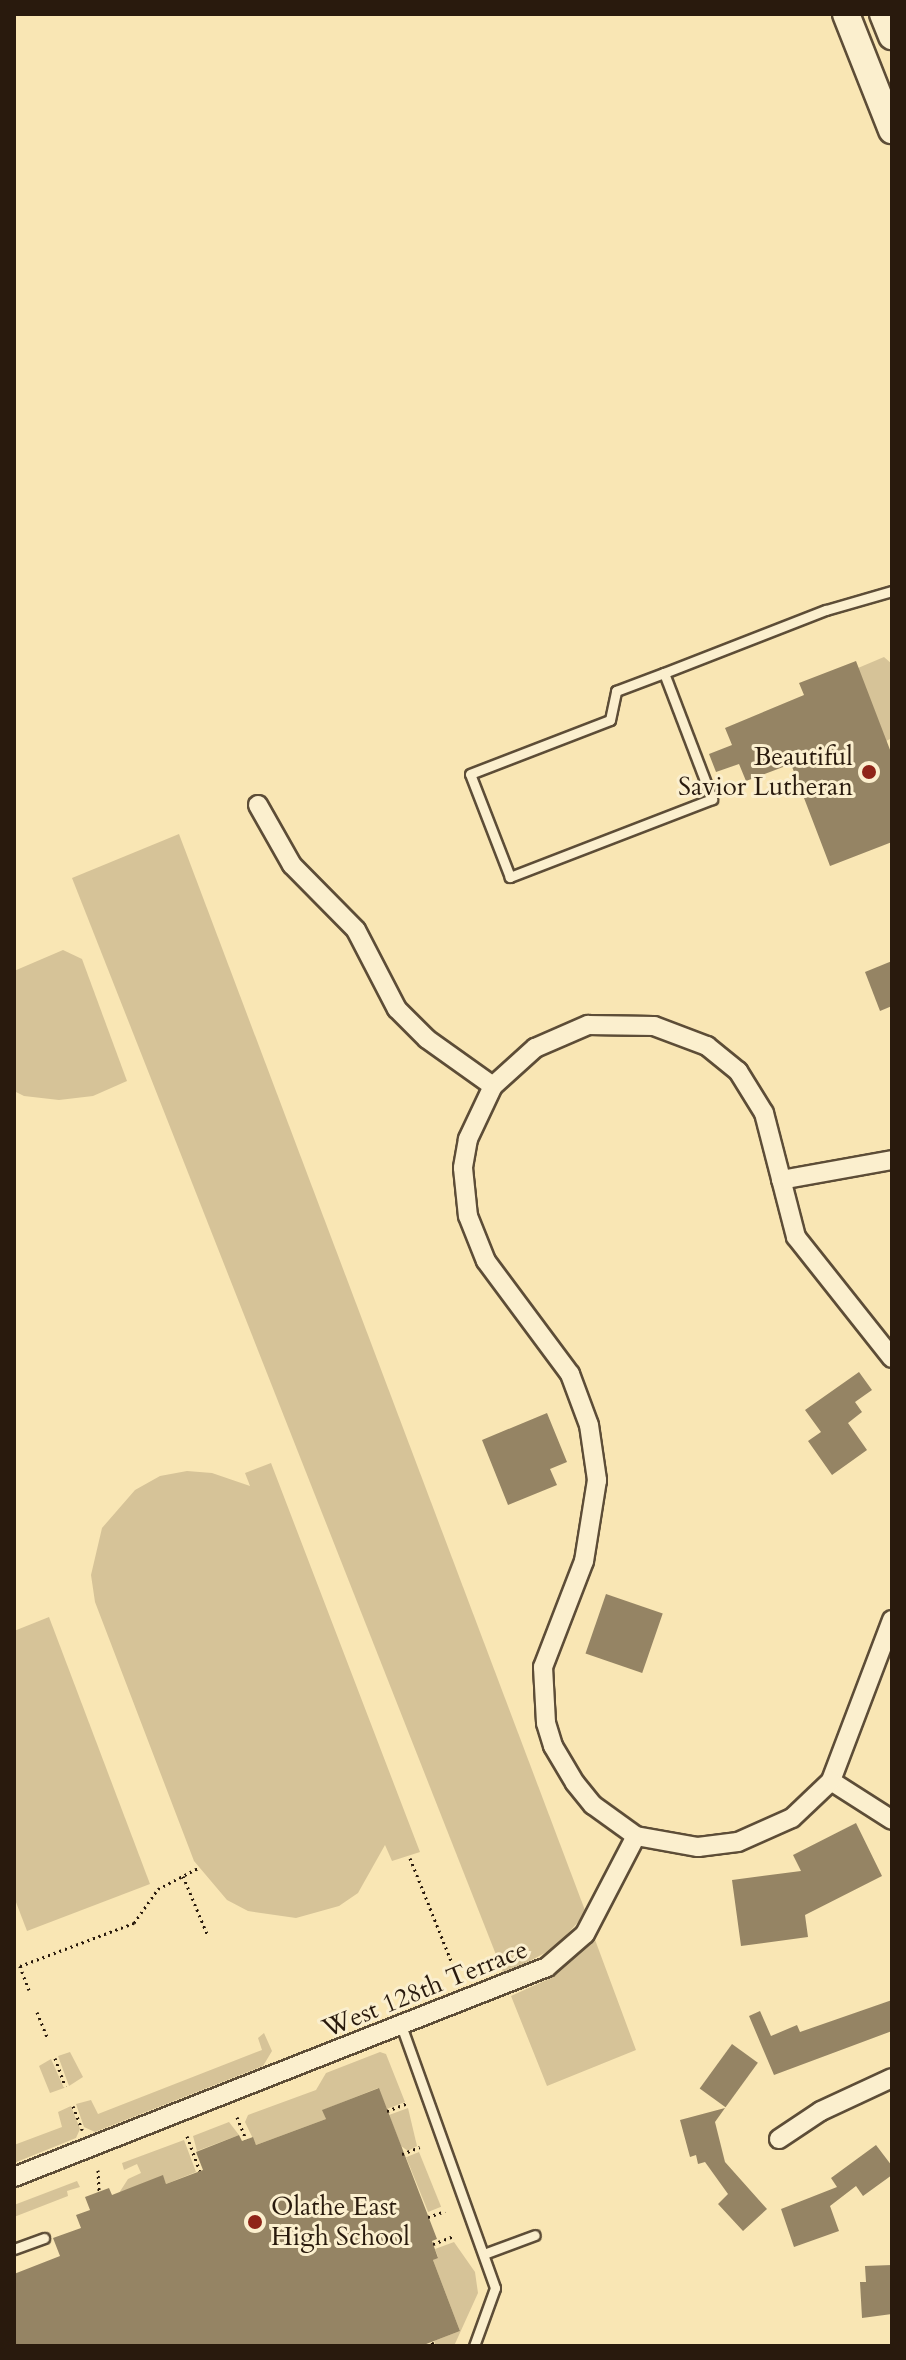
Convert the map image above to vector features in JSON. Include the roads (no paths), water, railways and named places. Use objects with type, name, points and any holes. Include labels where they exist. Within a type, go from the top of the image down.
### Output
[{"type":"main road","points":[[846,14],[892,130]]},
{"type":"main road","points":[[883,14],[892,36]]},
{"type":"street","points":[[258,805],[292,865],[356,930],[397,1009],[427,1039],[493,1086]]},
{"type":"street","points":[[892,1358],[812,1263],[786,1211],[771,1129],[749,1086],[722,1057],[672,1031],[635,1022],[569,1030],[535,1048],[493,1086],[465,1153],[468,1216],[486,1261],[570,1374],[589,1425],[596,1467],[596,1507],[584,1561],[549,1641],[543,1667],[546,1723],[553,1746],[575,1783],[593,1805],[636,1836],[698,1847],[738,1842],[792,1818],[831,1781],[892,1620]]},
{"type":"street","points":[[781,1180],[892,1160]]},
{"type":"street","points":[[831,1781],[892,1820]]},
{"type":"street","name":"West 128th Terrace","points":[[14,2177],[508,1986],[569,1953],[601,1909],[636,1836]]},
{"type":"street","points":[[779,2139],[821,2111],[892,2078]]},
{"type":"lane","points":[[664,673],[712,799],[510,877],[470,774],[610,720],[616,691],[826,610],[892,591]]},
{"type":"lane","points":[[402,2028],[495,2288],[474,2346]]},
{"type":"lane","points":[[484,2254],[535,2235]]},
{"type":"lane","points":[[14,2249],[44,2238]]},
{"type":"place","name":"Beautiful Savior Lutheran","points":[[869,772]]},
{"type":"place","name":"Olathe East High School","points":[[255,2222]]}]
